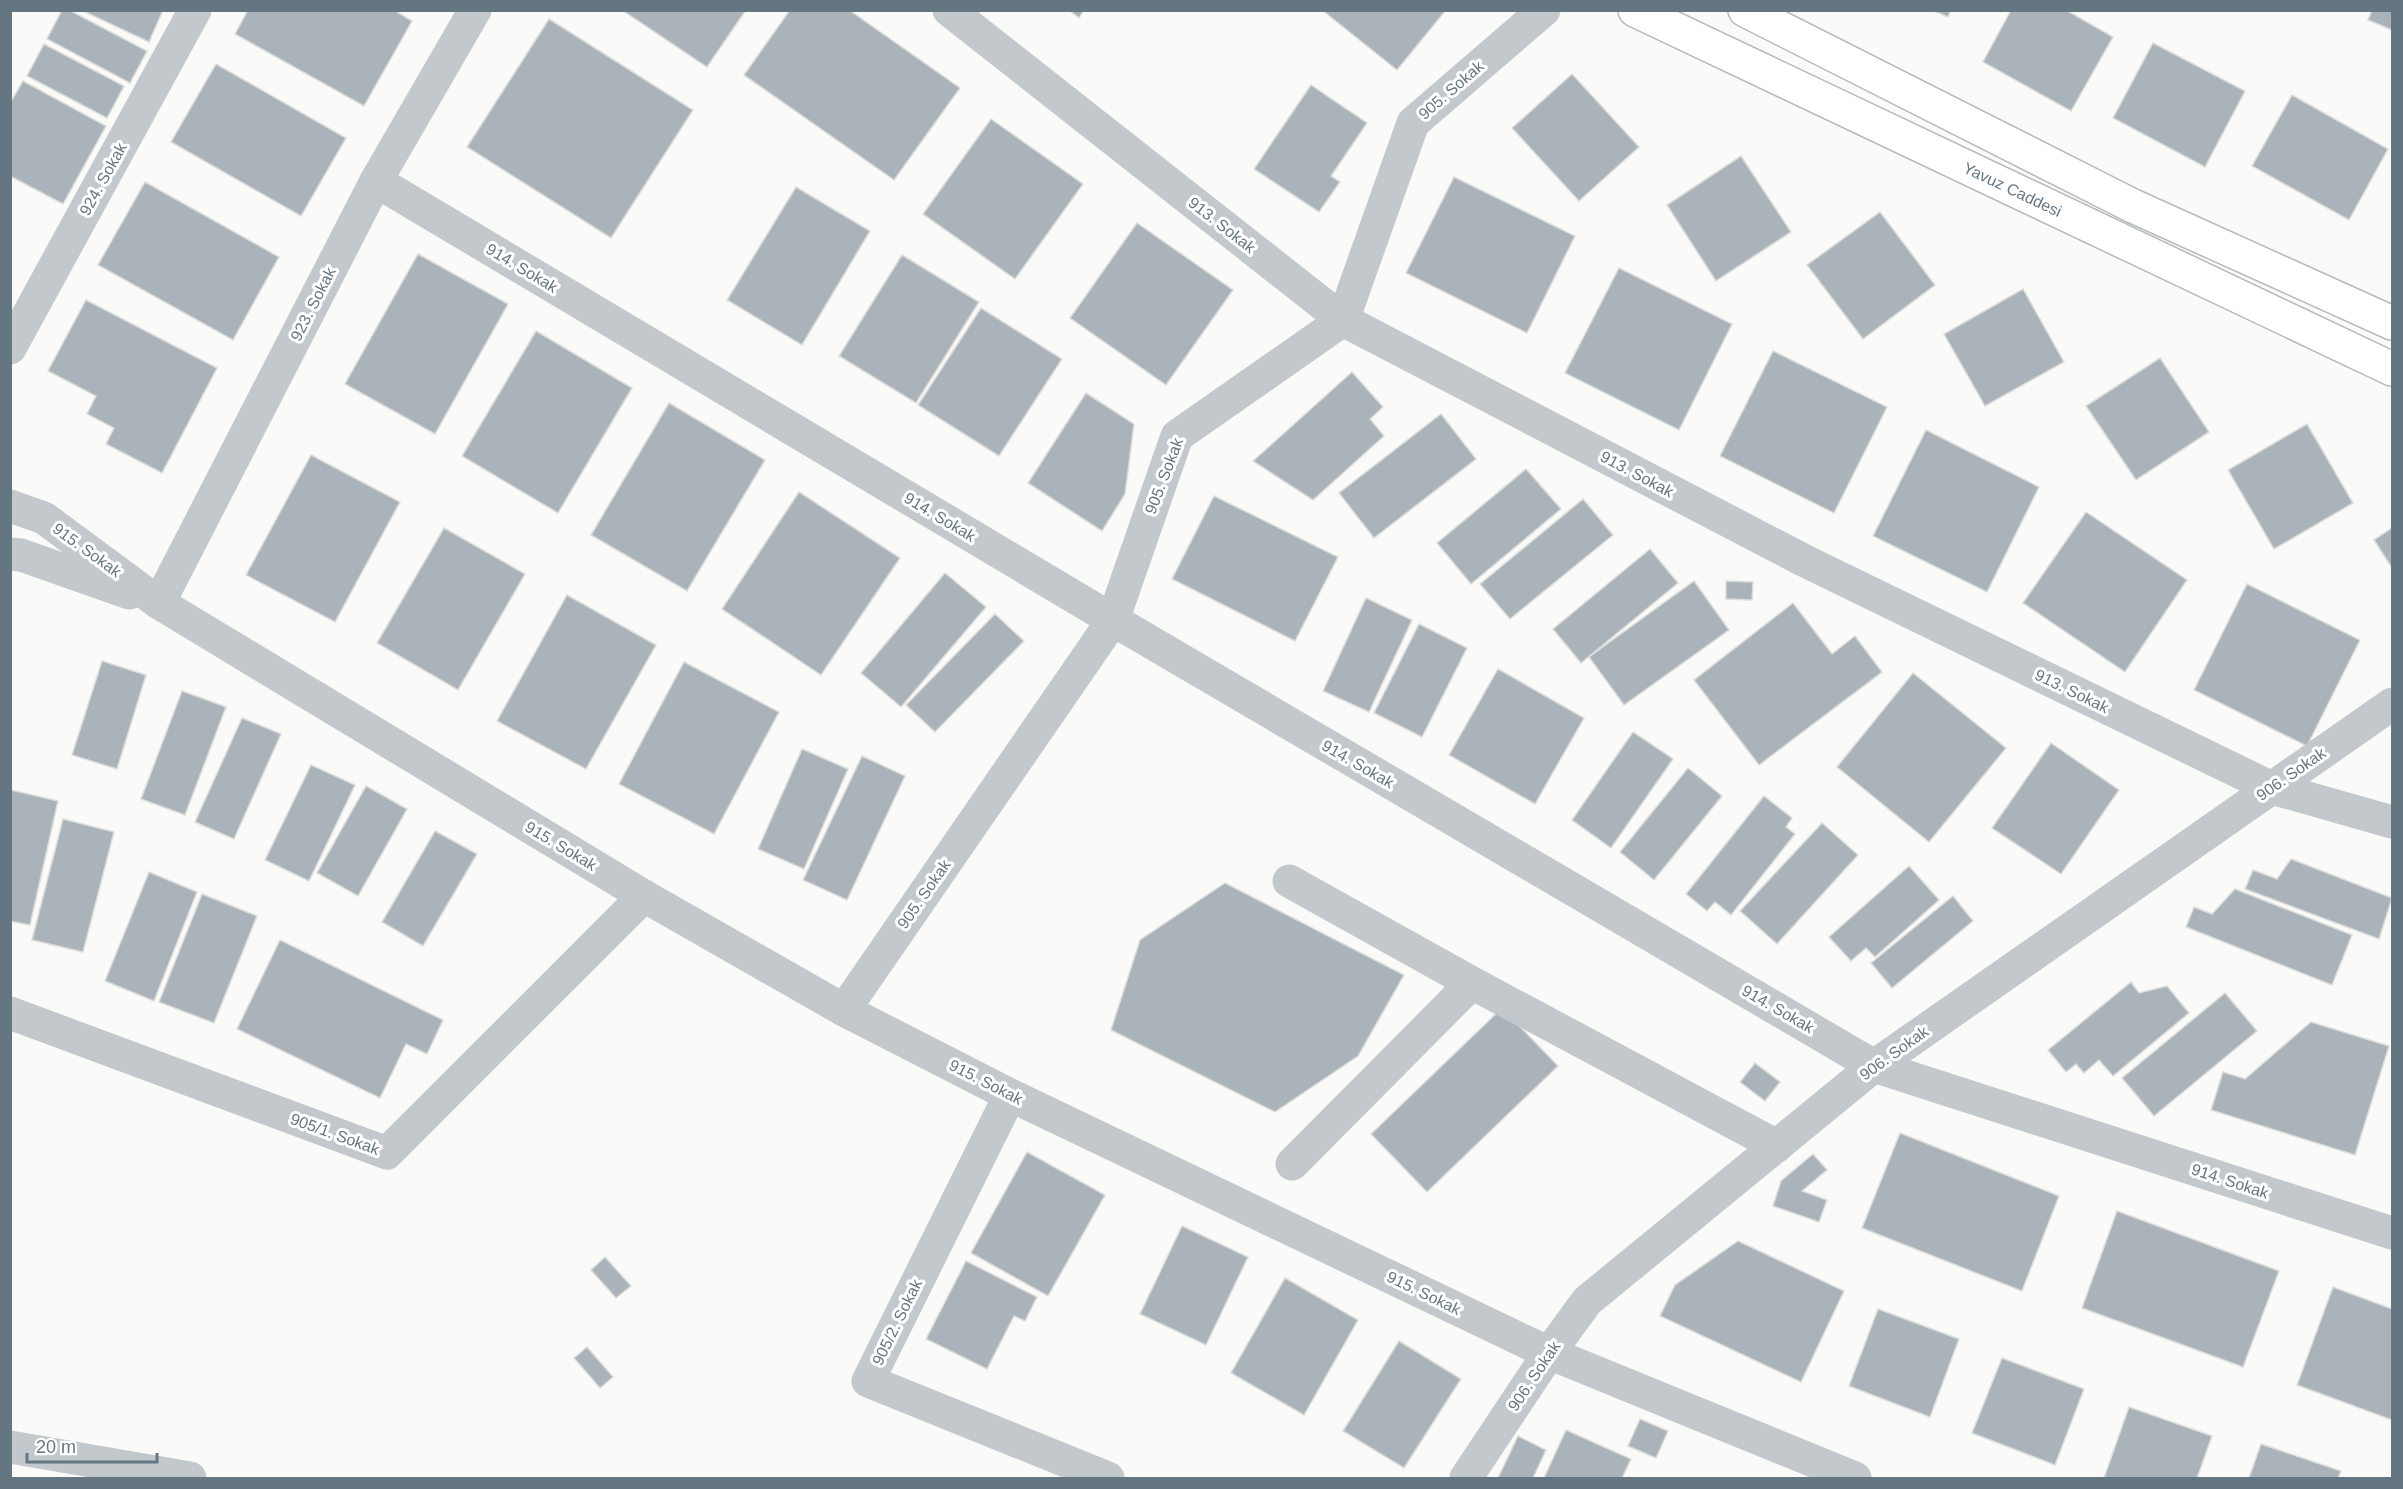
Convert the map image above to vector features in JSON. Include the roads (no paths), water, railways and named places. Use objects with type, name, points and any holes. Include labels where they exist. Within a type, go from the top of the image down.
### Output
[{"type":"main road","name":"Yavuz Caddesi","points":[[1635,10],[2392,369]]},
{"type":"main road","points":[[1745,10],[2133,206],[2392,323]]},
{"type":"street","name":"924. Sokak","points":[[10,348],[195,10]]},
{"type":"street","name":"923. Sokak","points":[[159,603],[376,181],[475,10]]},
{"type":"street","name":"913. Sokak","points":[[949,10],[1343,320],[1803,560],[2272,788],[2392,822]]},
{"type":"street","name":"905. Sokak","points":[[844,1010],[1113,620],[1177,436],[1343,320],[1413,123],[1544,10]]},
{"type":"street","name":"914. Sokak","points":[[376,181],[1113,620],[1874,1066],[2392,1233]]},
{"type":"street","name":"915. Sokak","points":[[10,506],[44,518],[159,603],[644,896],[844,1010],[1010,1095],[1549,1353],[1855,1479]]},
{"type":"street","name":"915. Sokak","points":[[10,554],[21,555],[159,603]]},
{"type":"street","name":"906. Sokak","points":[[1466,1479],[1549,1353],[1587,1301],[1874,1066],[2392,704]]},
{"type":"street","points":[[1289,882],[1777,1146]]},
{"type":"street","name":"905/1. Sokak","points":[[10,1012],[387,1153],[644,896]]},
{"type":"street","points":[[1292,1164],[1472,983]]},
{"type":"street","name":"905/2. Sokak","points":[[1010,1095],[868,1381],[1108,1479]]},
{"type":"street","points":[[10,1446],[190,1479]]}]
